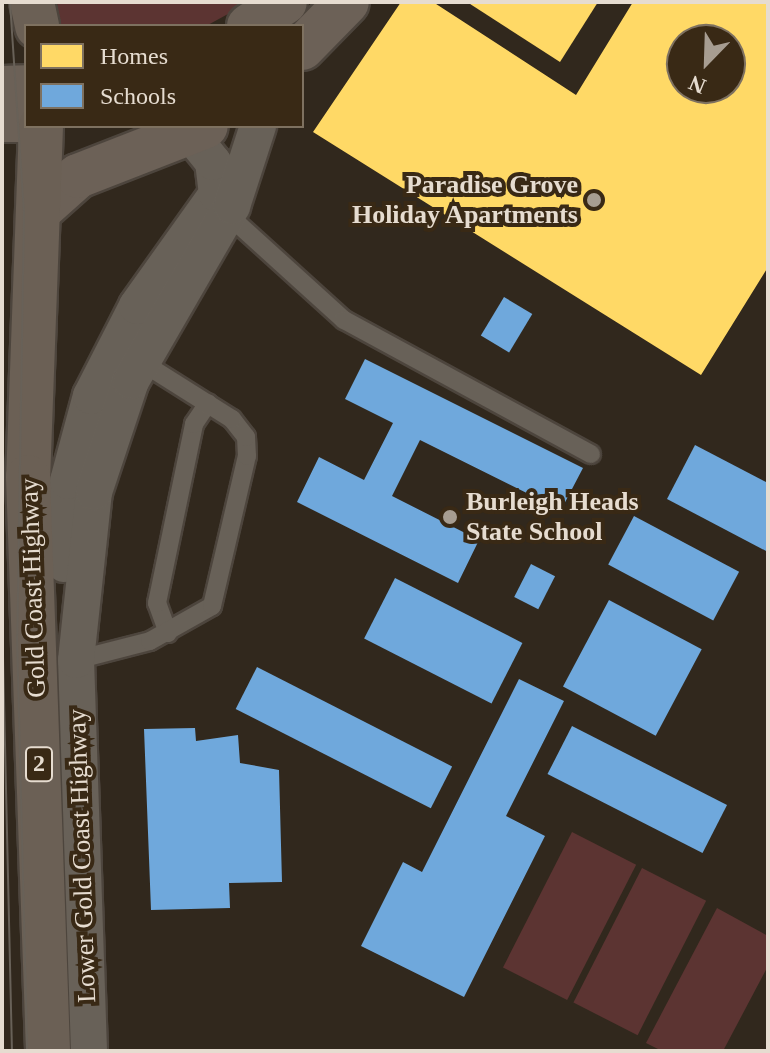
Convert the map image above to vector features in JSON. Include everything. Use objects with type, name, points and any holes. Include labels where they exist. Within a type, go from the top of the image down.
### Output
[{"type":"highway","points":[[32,2],[37,24]]},
{"type":"highway","name":"Gold Coast Highway","points":[[41,128],[42,208],[28,477],[48,1051]]},
{"type":"main road","points":[[252,24],[285,2]]},
{"type":"main road","points":[[304,47],[347,2]]},
{"type":"main road","points":[[2,88],[24,87]]},
{"type":"main road","points":[[2,120],[24,120]]},
{"type":"main road","points":[[42,208],[78,176],[194,128]]},
{"type":"street","points":[[194,128],[216,172],[220,210]]},
{"type":"street","name":"Lower Gold Coast Highway","points":[[76,660],[94,492],[140,361],[220,210],[257,128]]},
{"type":"street","name":"Lower Gold Coast Highway","points":[[89,1051],[76,660],[64,590],[65,503],[100,375],[137,306],[220,210]]},
{"type":"street","points":[[100,375],[140,361]]},
{"type":"lane","points":[[220,210],[255,231],[282,269],[344,320],[591,454]]},
{"type":"lane","points":[[76,660],[168,633],[216,600],[247,456],[237,424],[140,361]]},
{"type":"lane","points":[[168,633],[156,609],[158,593],[194,424],[208,403]]},
{"type":"shaded area","points":[[57,2],[250,2],[210,24],[60,24]]},
{"type":"shaded area","points":[[572,832],[636,865],[567,1000],[503,967]]},
{"type":"shaded area","points":[[642,868],[706,901],[638,1035],[573,1003]]},
{"type":"shaded area","points":[[717,908],[768,936],[768,966],[723,1051],[662,1051],[646,1043]]},
{"type":"building: Homes","name":"Paradise Grove Holiday Apartments","points":[[401,2],[433,2],[576,95],[633,2],[768,2],[768,267],[701,375],[313,132]]},
{"type":"building: Homes","points":[[467,2],[598,2],[560,62]]},
{"type":"building: Schools","points":[[504,297],[532,314],[509,353],[481,336]]},
{"type":"building: Schools","points":[[365,359],[583,468],[561,510],[420,440],[392,496],[479,540],[458,583],[297,502],[319,457],[364,480],[393,423],[345,399]]},
{"type":"building: Schools","points":[[695,445],[768,483],[768,552],[667,499]]},
{"type":"building: Schools","points":[[634,516],[739,572],[713,620],[608,565]]},
{"type":"building: Schools","points":[[531,564],[555,576],[538,609],[514,597]]},
{"type":"building: Schools","points":[[395,578],[522,643],[492,704],[364,639]]},
{"type":"building: Schools","points":[[609,600],[702,649],[656,736],[563,687]]},
{"type":"building: Schools","points":[[257,667],[452,766],[431,808],[236,709]]},
{"type":"building: Schools","points":[[519,679],[564,701],[506,816],[545,836],[464,997],[361,946],[403,862],[422,872]]},
{"type":"building: Schools","points":[[572,726],[727,805],[703,853],[547,774]]},
{"type":"building: Schools","points":[[195,728],[196,741],[238,735],[240,763],[279,770],[282,882],[229,883],[230,908],[151,910],[144,729]]},
{"type":"tram line","points":[[10,2],[24,211],[17,635],[27,1051]]},
{"type":"tram line","points":[[2,612],[12,1051]]},
{"type":"place","name":"Paradise Grove Holiday Apartments","points":[[594,200]]},
{"type":"place","name":"Burleigh Heads State School","points":[[450,517]]}]
